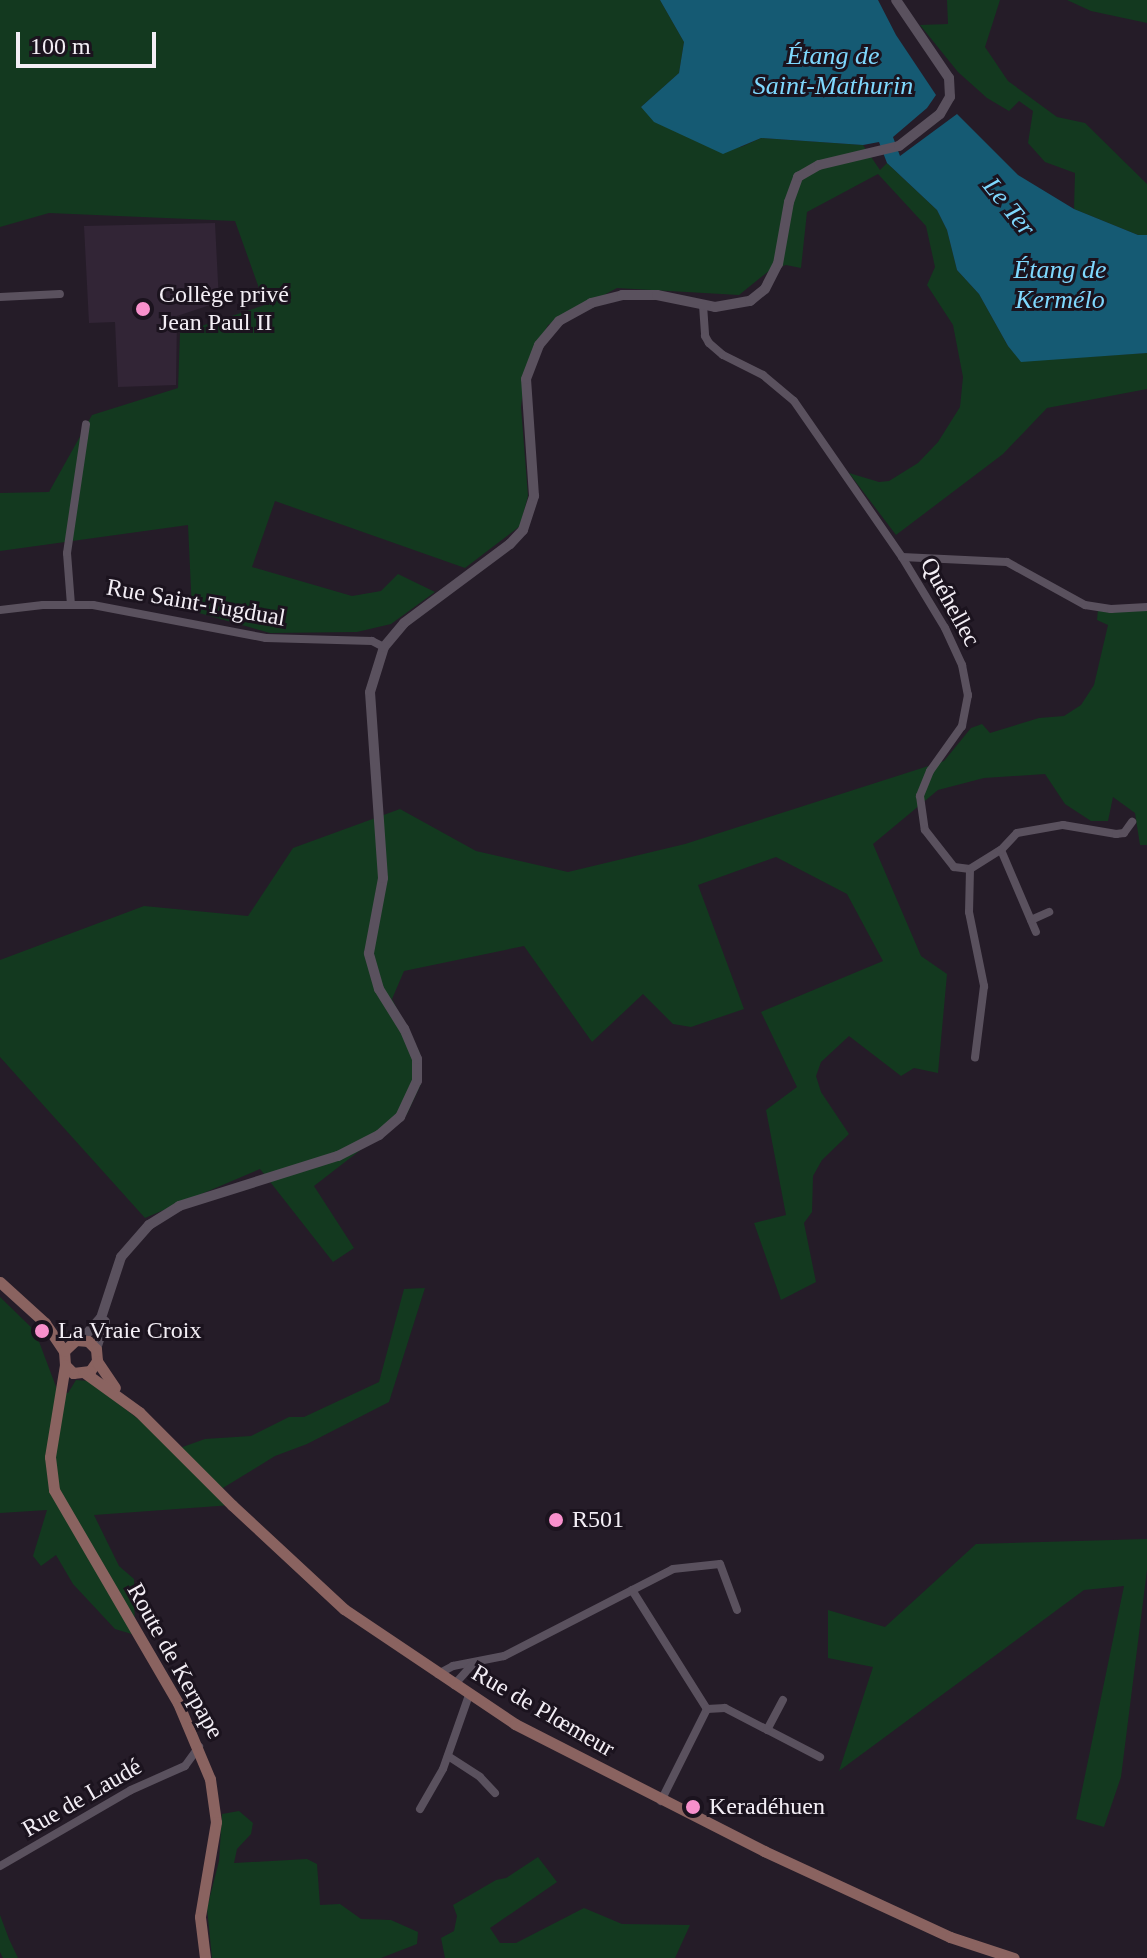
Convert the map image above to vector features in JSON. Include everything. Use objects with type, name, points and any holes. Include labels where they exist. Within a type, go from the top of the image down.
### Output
[{"type":"main road","points":[[0,1282],[45,1323],[64,1351],[79,1340]]},
{"type":"main road","points":[[45,1323],[79,1340],[97,1355]]},
{"type":"main road","name":"Route de Kerpape","points":[[64,1351],[62,1398],[50,1457],[54,1490],[178,1703],[207,1769],[216,1822],[200,1917],[205,1958]]},
{"type":"main road","name":"Route de Kerpape","points":[[62,1398],[97,1355]]},
{"type":"main road","name":"Rue de Plœmeur","points":[[97,1355],[120,1395]]},
{"type":"main road","name":"Rue de Plœmeur","points":[[65,1365],[120,1395],[344,1609],[469,1695],[550,1744],[661,1801],[950,1937],[1014,1958]]},
{"type":"street","points":[[79,1340],[101,1318],[121,1257],[140,1234],[179,1206],[360,1146],[395,1123],[414,1091],[418,1071],[414,1047],[379,989],[370,965],[370,942],[383,878],[370,692],[384,647],[404,623],[510,544],[528,522],[534,496],[526,379],[533,357],[548,332],[577,309],[622,295],[657,295],[703,305],[740,305],[757,297],[771,280],[782,247],[792,188],[798,177],[819,165],[881,153],[899,146],[940,114],[951,90],[944,68],[896,0]]},
{"type":"street","points":[[0,297],[60,294]]},
{"type":"street","name":"Quéhellec","points":[[703,305],[705,336],[709,343],[723,355],[763,375],[794,401],[902,557],[945,628],[962,665],[968,695],[962,726],[930,771],[920,796],[925,830],[954,867],[970,869]]},
{"type":"street","points":[[71,605],[67,553],[86,424]]},
{"type":"street","points":[[902,557],[1007,562],[1085,605],[1111,609],[1147,607]]},
{"type":"street","name":"Rue Saint-Tugdual","points":[[0,610],[71,605],[153,614],[266,638],[372,641],[384,647]]},
{"type":"street","points":[[975,1057],[984,986],[969,912],[970,869],[1001,850],[1017,833],[1063,825],[1116,834],[1124,833],[1132,822]]},
{"type":"street","points":[[1001,850],[1036,932]]},
{"type":"street","points":[[1031,920],[1049,912]]},
{"type":"street","points":[[97,1355],[118,1280],[140,1234]]},
{"type":"street","points":[[438,1674],[453,1666],[473,1664],[524,1647],[673,1569],[720,1564],[737,1610]]},
{"type":"street","points":[[632,1590],[707,1709]]},
{"type":"street","points":[[454,1685],[473,1664]]},
{"type":"street","points":[[420,1809],[448,1756],[469,1695]]},
{"type":"street","points":[[767,1730],[783,1700]]},
{"type":"street","points":[[707,1709],[725,1708],[820,1757]]},
{"type":"street","points":[[661,1801],[707,1709]]},
{"type":"street","name":"Rue de Laudé","points":[[0,1866],[120,1795],[185,1766],[199,1747]]},
{"type":"street","points":[[448,1756],[480,1777],[495,1793]]},
{"type":"street","points":[[185,1766],[207,1769]]},
{"type":"shaded area","name":"Collège privé Jean Paul II","points":[[215,223],[219,302],[177,316],[176,385],[118,387],[115,322],[89,323],[84,226]]},
{"type":"green space","points":[[0,0],[660,0],[684,42],[679,73],[641,107],[741,147],[761,138],[863,145],[880,170],[887,163],[937,210],[947,230],[957,270],[979,294],[1008,346],[1021,361],[1147,353],[1147,389],[1047,408],[1003,454],[896,535],[849,473],[879,482],[889,481],[918,463],[938,442],[960,407],[963,377],[953,325],[927,285],[935,267],[926,226],[878,174],[807,212],[801,268],[786,265],[770,270],[739,295],[617,288],[548,325],[525,372],[521,407],[528,496],[520,526],[465,568],[275,501],[252,567],[352,596],[381,591],[398,574],[435,592],[391,624],[357,632],[270,633],[192,611],[188,525],[0,551],[0,493],[49,492],[92,415],[178,388],[180,333],[265,305],[235,221],[49,213],[0,227]]},
{"type":"green space","points":[[947,0],[1000,0],[985,47],[1008,81],[1057,117],[1085,123],[1147,184],[1147,235],[1138,235],[1074,209],[1075,173],[1045,162],[1028,143],[1033,111],[1019,101],[1009,111],[987,98],[958,72],[920,25],[948,24]]},
{"type":"green space","points":[[1067,0],[1147,0],[1147,23],[1091,11]]},
{"type":"green space","points":[[1147,607],[1147,845],[1140,845],[1135,813],[1113,797],[1108,821],[1091,821],[1065,804],[1045,774],[984,778],[938,790],[873,844],[921,956],[947,974],[938,1073],[914,1068],[901,1076],[849,1036],[821,1062],[816,1076],[821,1092],[849,1134],[822,1160],[813,1176],[812,1212],[804,1223],[816,1282],[781,1300],[754,1223],[786,1215],[766,1110],[797,1087],[761,1012],[883,961],[847,894],[776,857],[698,885],[744,1009],[691,1027],[673,1024],[643,994],[592,1042],[524,946],[404,971],[392,999],[420,1053],[421,1084],[407,1114],[314,1186],[354,1248],[333,1262],[260,1169],[145,1218],[0,1057],[0,960],[144,906],[248,916],[293,848],[400,809],[476,851],[568,872],[685,844],[944,761],[971,728],[982,724],[990,733],[1039,718],[1064,716],[1081,705],[1094,685],[1108,625],[1097,620],[1098,609]]},
{"type":"green space","points":[[425,1288],[389,1402],[307,1444],[275,1456],[218,1491],[232,1505],[94,1515],[119,1566],[134,1579],[135,1635],[115,1629],[73,1584],[56,1555],[41,1566],[33,1556],[47,1510],[0,1513],[0,1297],[35,1331],[58,1392],[68,1393],[76,1380],[89,1381],[177,1449],[205,1439],[251,1436],[289,1417],[304,1417],[379,1382],[404,1289]]},
{"type":"green space","points":[[1147,1539],[1147,1570],[1121,1777],[1104,1827],[1076,1819],[1124,1586],[1084,1590],[839,1771],[873,1667],[828,1658],[828,1610],[885,1627],[976,1544]]},
{"type":"green space","points":[[239,1811],[253,1823],[251,1834],[237,1849],[234,1863],[307,1859],[317,1864],[320,1905],[340,1904],[361,1919],[391,1920],[418,1932],[417,1944],[381,1958],[212,1958],[207,1908],[219,1861],[222,1814]]},
{"type":"green space","points":[[538,1857],[557,1882],[490,1928],[500,1943],[516,1943],[584,1908],[622,1924],[690,1925],[675,1958],[445,1958],[441,1938],[454,1931],[457,1916],[453,1905],[496,1880],[506,1878]]},
{"type":"green space","points":[[0,1915],[18,1958],[3,1958],[0,1952]]},
{"type":"water","points":[[660,0],[878,0],[896,35],[936,95],[927,108],[893,137],[900,156],[957,114],[1018,175],[1074,209],[1138,235],[1147,235],[1147,353],[1021,362],[1008,346],[979,294],[957,270],[947,230],[937,210],[887,163],[879,142],[863,145],[761,138],[723,154],[654,122],[641,107],[679,73],[684,42]]},
{"type":"place","name":"Collège privé Jean Paul II","points":[[143,309]]},
{"type":"place","name":"La Vraie Croix","points":[[42,1331]]},
{"type":"place","name":"R501","points":[[556,1520]]},
{"type":"place","name":"Keradéhuen","points":[[693,1807]]},
{"type":"water label","name":"Étang de Saint-Mathurin","points":[[833,71]]},
{"type":"water label","name":"Le Ter","points":[[1009,207]]},
{"type":"water label","name":"Étang de Kermélo","points":[[1060,285]]}]
